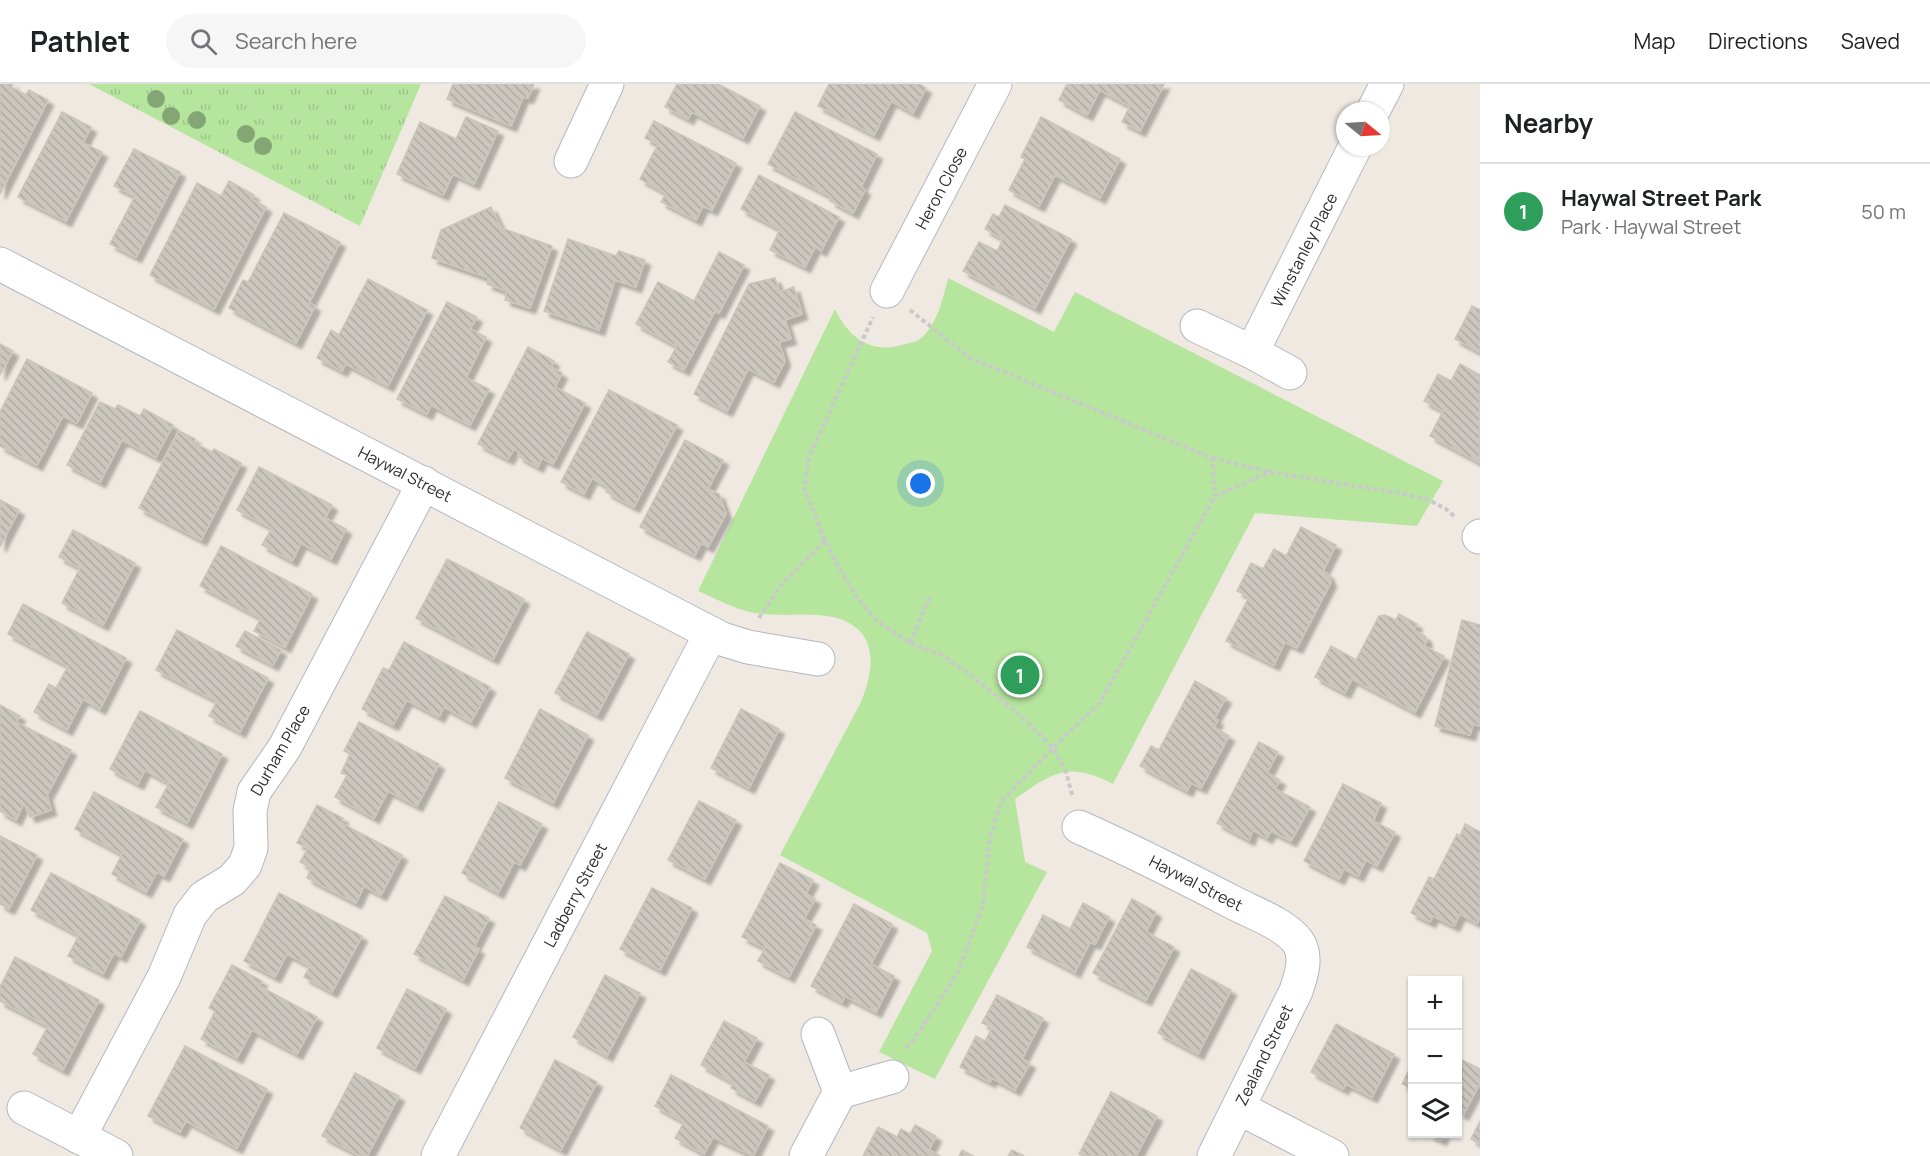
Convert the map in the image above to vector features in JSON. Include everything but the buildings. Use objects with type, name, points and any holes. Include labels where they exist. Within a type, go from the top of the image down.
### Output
[{"type":"street","points":[[571,161],[607,84]]},
{"type":"street","name":"Heron Close","points":[[887,291],[995,84]]},
{"type":"street","points":[[1378,102],[1387,84]]},
{"type":"street","name":"Winstanley Place","points":[[1252,352],[1350,156]]},
{"type":"street","name":"Haywal Street","points":[[0,264],[711,633],[735,644],[818,659]]},
{"type":"street","points":[[1197,326],[1252,352],[1290,374]]},
{"type":"street","name":"Durham Place","points":[[79,1137],[164,976],[190,915],[204,897],[232,880],[245,865],[251,848],[250,811],[254,792],[285,747],[423,483]]},
{"type":"street","name":"Ladberry Street","points":[[438,1156],[711,633]]},
{"type":"street","name":"Haywal Street","points":[[1079,827],[1138,854],[1275,924],[1298,942],[1302,951]]},
{"type":"street","name":"Zealand Street","points":[[1214,1156],[1296,991],[1304,961],[1302,951]]},
{"type":"street","points":[[818,1034],[840,1092]]},
{"type":"street","points":[[807,1156],[840,1092],[892,1077]]},
{"type":"street","points":[[24,1108],[116,1156]]},
{"type":"street","points":[[1239,1108],[1332,1156]]},
{"type":"path","points":[[1079,827],[1066,772],[1053,747],[1012,708],[970,675],[942,655],[910,643],[877,621],[856,596],[837,565],[804,488],[809,457],[887,291],[970,357],[1212,458],[1270,472],[1427,499],[1446,509],[1479,537]]},
{"type":"path","points":[[892,1077],[893,1063],[918,1035],[958,972],[983,905],[990,837],[1001,802],[1053,747],[1099,704],[1215,496],[1212,458]]},
{"type":"path","points":[[1215,496],[1270,472]]},
{"type":"path","points":[[748,647],[759,618],[768,603],[781,585],[825,540]]},
{"type":"path","points":[[910,643],[930,597]]},
{"type":"green space","points":[[89,84],[421,84],[360,226]]},
{"type":"green space","points":[[948,278],[1054,332],[1075,292],[1443,481],[1417,526],[1255,513],[1113,784],[1084,773],[1062,773],[1040,782],[1015,799],[1025,862],[1047,872],[935,1079],[879,1052],[932,951],[927,933],[780,855],[861,702],[870,671],[868,644],[862,633],[838,618],[750,612],[698,591],[835,309],[847,329],[863,342],[872,346],[894,347],[919,340],[925,334],[935,320]]},
{"type":"place","name":"Haywal Street Park","points":[[1020,675]]}]
